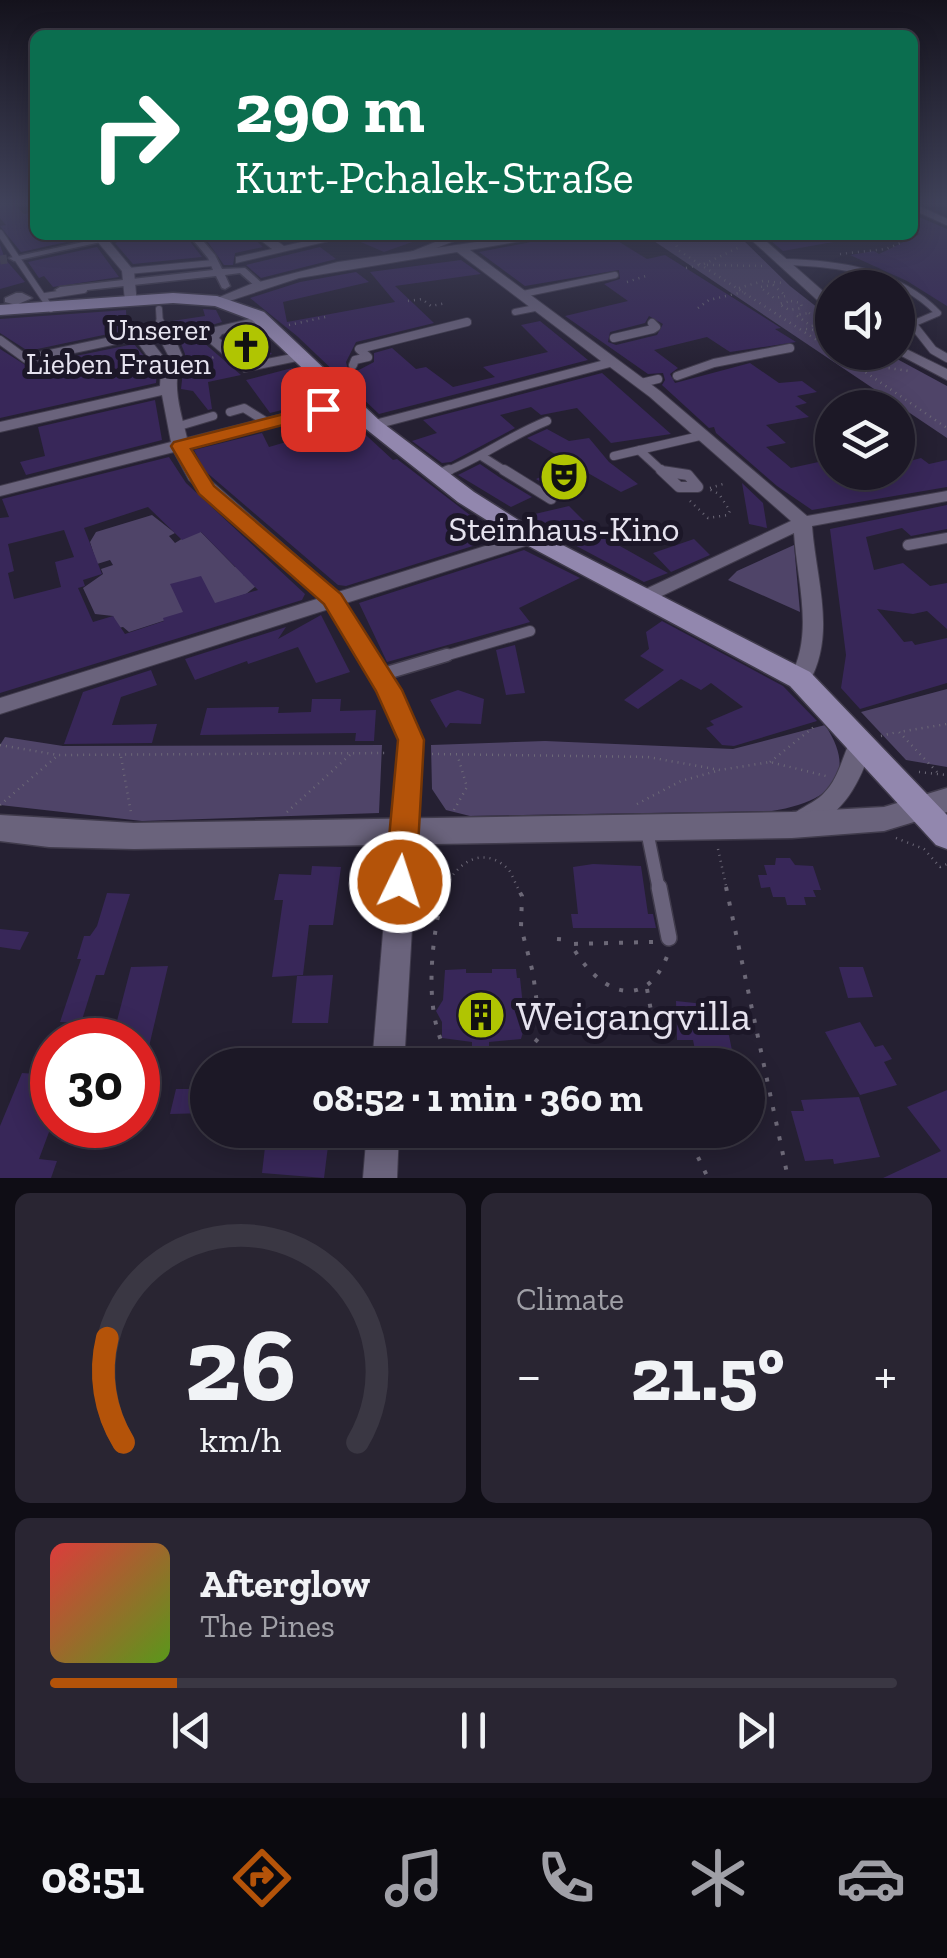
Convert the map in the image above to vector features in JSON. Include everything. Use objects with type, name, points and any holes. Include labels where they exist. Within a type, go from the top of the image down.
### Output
[{"type":"main road","points":[[0,310],[51,296],[150,302],[221,294],[268,324],[326,372],[373,425],[436,476],[530,538],[763,656],[800,679],[861,742],[936,794],[947,836]]},
{"type":"street","points":[[117,260],[150,302]]},
{"type":"street","points":[[213,260],[221,294],[379,260]]},
{"type":"street","points":[[0,293],[51,296],[129,277],[160,279],[256,260]]},
{"type":"street","points":[[482,260],[540,307],[595,342],[613,362],[649,381],[804,522],[815,646],[810,667],[800,679]]},
{"type":"street","points":[[780,260],[815,291]]},
{"type":"street","points":[[243,265],[259,285]]},
{"type":"street","points":[[160,279],[150,302],[148,333],[160,364],[168,366]]},
{"type":"street","points":[[268,324],[216,331],[212,339],[238,366],[252,369],[302,356]]},
{"type":"street","points":[[148,333],[167,335],[176,359],[168,366],[168,390],[178,436],[206,490],[333,599],[380,675],[411,740],[389,1048]]},
{"type":"street","points":[[915,358],[944,368]]},
{"type":"street","points":[[373,425],[613,362]]},
{"type":"street","points":[[0,427],[168,390]]},
{"type":"street","points":[[0,491],[178,436],[268,424],[349,402]]},
{"type":"street","points":[[651,602],[804,522],[947,496]]},
{"type":"street","points":[[0,706],[530,538]]},
{"type":"street","points":[[792,825],[817,815],[838,799],[848,784],[861,742]]},
{"type":"street","points":[[0,828],[49,834],[134,836],[714,828],[884,819],[936,794]]},
{"type":"street","points":[[380,1178],[382,1148]]},
{"type":"lane","points":[[14,260],[51,296],[84,290]]},
{"type":"lane","points":[[785,264],[810,261],[872,274],[925,300],[937,310],[937,315],[908,323],[944,368]]},
{"type":"lane","points":[[129,277],[216,268]]},
{"type":"lane","points":[[21,272],[32,277]]},
{"type":"lane","points":[[523,294],[615,275]]},
{"type":"lane","points":[[515,312],[540,307]]},
{"type":"lane","points":[[353,366],[356,360],[368,357],[358,348],[468,322]]},
{"type":"lane","points":[[614,338],[653,329],[656,327],[652,323]]},
{"type":"lane","points":[[0,340],[9,342],[19,357],[26,359],[148,333]]},
{"type":"lane","points":[[677,376],[714,363],[790,348]]},
{"type":"lane","points":[[915,356],[933,350]]},
{"type":"lane","points":[[230,412],[244,408],[268,424]]},
{"type":"lane","points":[[178,436],[214,416]]},
{"type":"lane","points":[[436,476],[483,457],[526,429],[547,421]]},
{"type":"lane","points":[[614,456],[704,435]]},
{"type":"lane","points":[[640,450],[685,489],[702,488]]},
{"type":"lane","points":[[483,457],[552,499]]},
{"type":"lane","points":[[662,471],[688,474],[702,488]]},
{"type":"lane","points":[[908,545],[947,538]]},
{"type":"lane","points":[[380,675],[530,631]]},
{"type":"lane","points":[[646,830],[668,938]]},
{"type":"path","points":[[695,260],[815,339]]},
{"type":"path","points":[[686,268],[710,260]]},
{"type":"path","points":[[810,261],[815,260]]},
{"type":"path","points":[[702,264],[785,264]]},
{"type":"path","points":[[740,288],[760,281],[780,284]]},
{"type":"path","points":[[760,281],[767,286],[760,287],[774,298],[802,305],[797,310]]},
{"type":"path","points":[[698,308],[709,300],[745,292]]},
{"type":"path","points":[[408,301],[422,298],[431,306],[446,303]]},
{"type":"path","points":[[781,306],[786,301]]},
{"type":"path","points":[[770,308],[781,306],[802,314]]},
{"type":"path","points":[[815,317],[809,313],[796,315],[815,325]]},
{"type":"path","points":[[268,324],[330,316]]},
{"type":"path","points":[[802,330],[815,331]]},
{"type":"path","points":[[168,366],[227,355]]},
{"type":"path","points":[[915,369],[944,368]]},
{"type":"path","points":[[862,370],[947,428]]},
{"type":"path","points":[[702,488],[722,483]]},
{"type":"path","points":[[685,489],[700,514],[708,518],[728,515],[730,511],[719,494],[702,488]]},
{"type":"path","points":[[770,762],[821,722],[819,719]]},
{"type":"path","points":[[936,794],[899,732],[947,724]]},
{"type":"path","points":[[264,834],[351,754]]},
{"type":"path","points":[[0,804],[58,755]]},
{"type":"path","points":[[121,755],[134,836]]},
{"type":"path","points":[[449,832],[450,816],[466,787],[458,756]]},
{"type":"path","points":[[613,831],[643,798],[720,770]]},
{"type":"path","points":[[714,828],[788,1178]]},
{"type":"path","points":[[443,1048],[436,1032],[435,927],[447,877],[462,864],[490,860],[507,868],[520,885],[522,927],[541,1036],[531,1048]]},
{"type":"path","points":[[557,939],[570,940],[571,944],[583,968],[601,984],[624,991],[647,988],[663,970],[668,942],[571,944]]},
{"type":"path","points":[[647,988],[657,1048]]},
{"type":"path","points":[[694,1148],[708,1178]]},
{"type":"shaded area","points":[[682,260],[763,260],[815,306],[815,349]]},
{"type":"shaded area","points":[[915,369],[947,386],[947,438],[915,416],[915,390],[876,390],[846,370]]},
{"type":"shaded area","points":[[152,515],[175,533],[169,536],[175,543],[198,529],[235,567],[240,566],[244,576],[249,574],[261,582],[246,594],[129,632],[118,628],[113,616],[95,614],[83,588],[103,574],[101,569],[113,565],[110,560],[97,564],[90,542],[96,532]]},
{"type":"shaded area","points":[[794,545],[800,612],[728,580],[737,571]]},
{"type":"shaded area","points":[[947,689],[947,767],[906,760],[861,712]]},
{"type":"shaded area","points":[[825,725],[839,761],[832,786],[807,802],[772,811],[470,816],[446,810],[432,789],[431,745],[545,741],[733,749]]},
{"type":"shaded area","points":[[5,737],[63,746],[382,745],[379,813],[142,821],[0,805],[0,745]]},
{"type":"building","points":[[0,260],[6,260],[25,282],[0,289]]},
{"type":"building","points":[[107,260],[119,277],[53,287],[44,276],[39,278],[28,262]]},
{"type":"building","points":[[130,260],[173,260],[133,264]]},
{"type":"building","points":[[267,260],[332,260],[261,278],[246,265]]},
{"type":"building","points":[[461,260],[481,274],[395,286],[434,323],[356,342],[346,362],[348,370],[357,371],[374,362],[374,353],[392,348],[416,369],[426,367],[453,387],[495,377],[483,367],[548,352],[521,325],[540,321],[588,360],[379,414],[297,336],[250,298],[300,282],[356,272],[369,282],[283,302],[287,322],[395,302],[370,272]]},
{"type":"building","points":[[490,260],[673,260],[781,328],[775,329],[796,342],[730,352],[707,337],[654,350],[678,368],[670,374],[675,383],[750,363],[779,383],[802,381],[815,391],[797,396],[807,403],[795,406],[809,417],[766,425],[786,443],[766,447],[791,468],[815,463],[815,490],[915,490],[915,460],[921,458],[929,464],[947,460],[947,487],[812,510],[777,486],[662,385],[663,373],[648,374],[565,316],[628,301],[604,284],[620,279],[619,270],[525,286]],"holes":[[[649,316],[663,324],[657,335],[616,345],[608,342],[610,332],[645,323]]]},
{"type":"building","points":[[861,260],[947,260],[947,306],[915,286],[915,270],[883,270]]},
{"type":"building","points":[[203,309],[216,310],[222,322],[208,326],[203,342],[241,375],[208,382],[212,409],[208,410],[193,391],[181,389],[185,354],[172,321],[205,316]]},
{"type":"building","points":[[126,310],[127,330],[28,351],[0,333],[0,319]]},
{"type":"building","name":"Unserer Lieben Frauen","points":[[249,332],[272,354],[248,359],[224,338]]},
{"type":"building","points":[[134,344],[157,372],[156,383],[0,418],[0,349],[27,366]]},
{"type":"building","points":[[292,368],[326,399],[270,413],[246,380]]},
{"type":"building","points":[[602,373],[671,434],[611,443],[577,408],[541,415],[531,407],[500,415],[515,428],[451,462],[442,463],[412,441],[437,433],[423,420]]},
{"type":"building","points":[[155,400],[162,440],[26,475],[20,462],[45,456],[38,427]]},
{"type":"building","points":[[342,413],[393,460],[397,459],[496,535],[495,539],[346,586],[338,585],[205,471],[194,450],[262,433],[269,447],[310,435],[302,423]]},
{"type":"building","points":[[547,429],[569,441],[589,438],[609,462],[638,484],[621,492],[527,438]]},
{"type":"building","points":[[169,457],[186,483],[305,594],[302,600],[0,693],[0,518],[9,517],[2,499]],"holes":[[[148,507],[182,540],[201,532],[258,590],[215,603],[201,576],[170,584],[183,612],[163,618],[164,621],[125,634],[113,616],[93,622],[78,588],[85,586],[83,580],[102,574],[84,528]],[[64,530],[74,557],[55,562],[61,587],[14,599],[8,573],[14,571],[8,544]]]},
{"type":"building","points":[[480,464],[532,497],[511,507],[458,475]]},
{"type":"building","points":[[567,465],[577,476],[551,488],[536,479]]},
{"type":"building","points":[[742,483],[763,503],[767,528],[749,524]]},
{"type":"building","points":[[947,505],[947,529],[911,536],[902,528],[866,537],[874,570],[903,563],[930,586],[947,583],[947,629],[927,611],[913,614],[877,609],[904,642],[912,641],[915,645],[947,638],[947,683],[860,709],[841,688],[846,655],[830,529]]},
{"type":"building","points":[[569,506],[595,532],[668,573],[644,582],[522,517]]},
{"type":"building","points":[[694,539],[710,555],[671,572],[653,553]]},
{"type":"building","points":[[524,550],[580,578],[519,608],[530,622],[387,662],[359,603]]},
{"type":"building","points":[[321,615],[350,672],[316,683],[298,647],[195,680],[185,659],[286,627],[278,639]]},
{"type":"building","points":[[662,621],[783,686],[817,721],[734,746],[722,745],[706,728],[714,725],[710,721],[743,707],[711,683],[701,690],[681,679],[638,709],[624,700],[664,670],[640,656],[649,649],[646,632]]},
{"type":"building","points":[[515,645],[525,693],[506,695],[496,650]]},
{"type":"building","points":[[151,670],[157,685],[121,697],[112,725],[157,724],[152,743],[64,744],[83,692]]},
{"type":"building","points":[[458,690],[484,699],[481,724],[450,723],[446,728],[430,700]]},
{"type":"building","points":[[312,699],[341,699],[340,711],[376,710],[374,741],[355,741],[356,733],[200,735],[207,708],[279,707],[278,713],[311,712]]},
{"type":"building","points":[[776,858],[813,866],[821,890],[813,890],[816,897],[804,897],[806,905],[787,905],[785,897],[773,897],[770,887],[761,888],[758,875],[767,875],[764,865],[775,865]]},
{"type":"building","points":[[312,866],[341,867],[333,925],[309,925],[303,975],[272,977],[283,900],[274,900],[279,874],[311,875]]},
{"type":"building","points":[[641,866],[648,914],[653,914],[656,928],[573,928],[571,914],[578,914],[573,867]]},
{"type":"building","points":[[107,893],[130,894],[104,975],[96,975],[83,1018],[61,1018],[81,959],[77,959],[84,936],[90,936]]},
{"type":"building","points":[[0,929],[29,932],[20,950],[0,947]]},
{"type":"building","points":[[168,966],[156,1018],[118,1018],[131,967]]},
{"type":"building","points":[[839,967],[863,967],[873,997],[848,998]]},
{"type":"building","name":"Weigangvilla","points":[[492,969],[516,969],[525,1025],[521,1039],[489,1042],[489,1048],[472,1048],[472,1042],[442,1038],[442,1022],[436,1011],[443,1000],[445,970],[492,973]]},
{"type":"building","points":[[333,975],[328,1023],[292,1023],[297,976]]},
{"type":"building","points":[[676,1001],[723,1006],[732,1048],[695,1048],[693,1040],[677,1040]]},
{"type":"building","points":[[860,1022],[875,1047],[883,1045],[892,1059],[884,1062],[897,1085],[860,1095],[825,1032]]},
{"type":"building","points":[[22,1073],[30,1074],[30,1148],[43,1148],[39,1159],[57,1161],[51,1178],[0,1178],[0,1126]]},
{"type":"building","points":[[176,1089],[190,1089],[190,1113],[170,1114]]},
{"type":"building","points":[[947,1090],[947,1178],[883,1178],[941,1151],[907,1107]]},
{"type":"building","points":[[859,1097],[880,1157],[834,1164],[833,1159],[805,1161],[791,1111],[804,1111],[801,1100]]},
{"type":"building","points":[[265,1148],[328,1148],[324,1178],[262,1173]]},
{"type":"place","name":"Unserer Lieben Frauen","points":[[246,347]]},
{"type":"place","name":"Steinhaus-Kino","points":[[564,477]]},
{"type":"place","name":"Weigangvilla","points":[[481,1015]]},
{"type":"route","points":[[323,409],[180,446],[206,490],[333,599],[389,690],[411,740],[400,882]]}]
